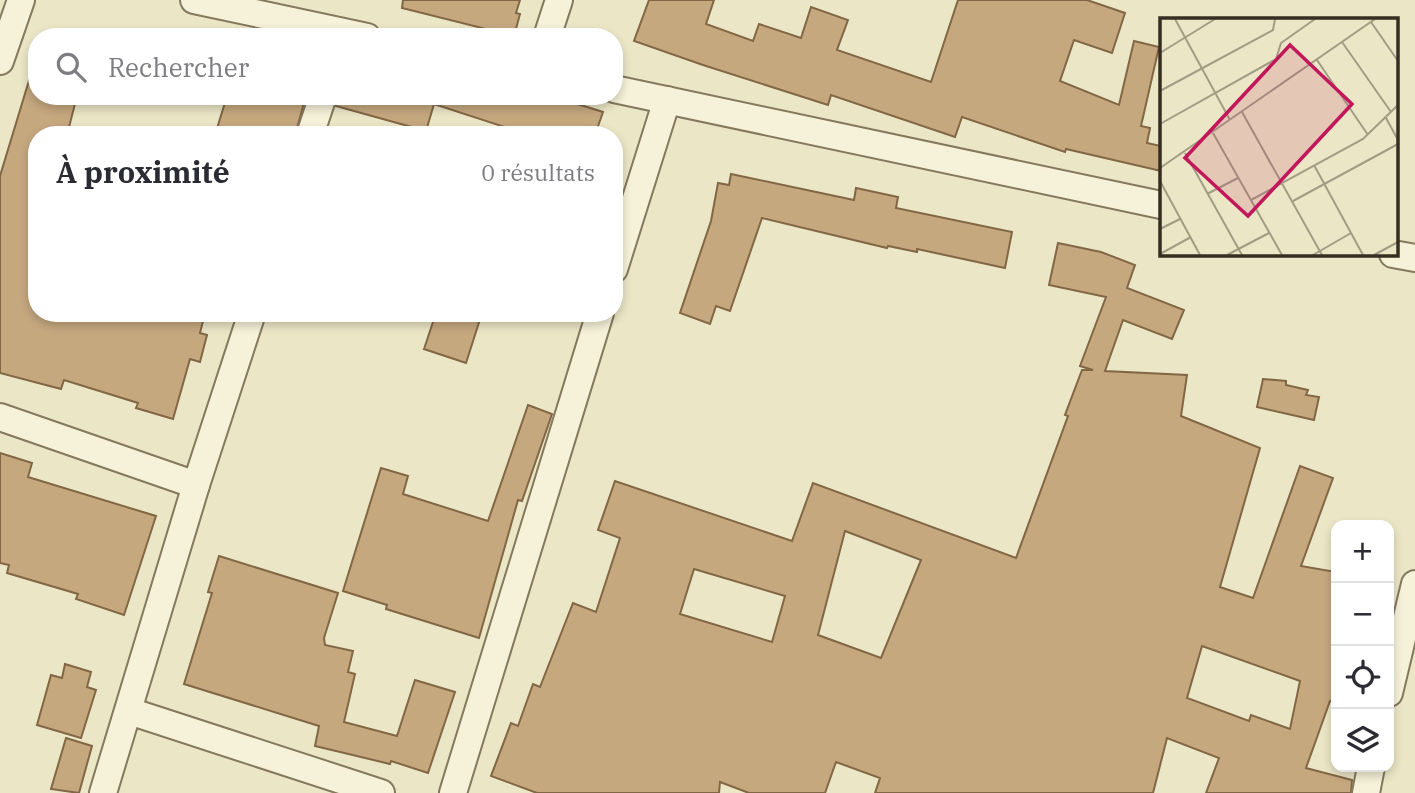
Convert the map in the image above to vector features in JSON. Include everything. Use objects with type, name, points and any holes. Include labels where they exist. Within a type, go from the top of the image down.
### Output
[{"type":"street","points":[[0,61],[21,0]]},
{"type":"street","points":[[194,0],[320,28]]},
{"type":"street","points":[[550,28],[559,0]]},
{"type":"street","points":[[623,91],[1160,205]]},
{"type":"street","points":[[623,240],[667,100]]},
{"type":"street","points":[[313,126],[320,105]]},
{"type":"street","points":[[103,793],[196,485],[249,322]]},
{"type":"street","points":[[453,793],[597,322]]},
{"type":"street","points":[[0,418],[196,485]]},
{"type":"street","points":[[1394,672],[1415,584]]},
{"type":"street","points":[[129,711],[381,793]]},
{"type":"street","points":[[1366,793],[1370,772]]},
{"type":"building","points":[[403,0],[520,0],[516,13],[520,14],[516,28],[482,28],[402,8]]},
{"type":"building","points":[[649,0],[714,0],[706,24],[753,41],[759,24],[801,38],[811,7],[848,20],[837,50],[931,82],[958,0],[1087,0],[1125,13],[1112,53],[1074,40],[1060,81],[1119,105],[1134,41],[1159,47],[1141,126],[1150,128],[1147,143],[1160,146],[1160,171],[1066,149],[1065,152],[962,117],[955,137],[831,95],[828,105],[634,41]]},
{"type":"building","points":[[28,84],[28,105],[75,105],[69,126],[28,126],[28,322],[203,322],[200,333],[207,335],[200,362],[190,359],[173,419],[136,408],[138,403],[64,380],[61,389],[0,373],[0,176]]},
{"type":"building","points":[[224,105],[303,105],[298,126],[218,126]]},
{"type":"building","points":[[434,105],[427,126],[408,126],[336,106]]},
{"type":"building","points":[[437,105],[581,105],[603,112],[598,126],[501,126]]},
{"type":"building","points":[[731,174],[854,200],[856,188],[898,197],[896,208],[1012,232],[1005,268],[917,249],[917,252],[888,246],[887,248],[762,218],[730,311],[716,306],[710,324],[680,313],[711,221],[718,183],[729,185]]},
{"type":"building","points":[[1058,243],[1101,252],[1135,265],[1127,288],[1184,310],[1172,339],[1123,320],[1105,371],[1187,375],[1181,416],[1260,448],[1220,587],[1253,598],[1300,466],[1333,478],[1301,566],[1331,571],[1331,701],[1306,768],[1352,780],[1351,793],[1206,793],[1219,758],[1167,738],[1153,793],[875,793],[880,778],[836,762],[825,793],[749,793],[720,782],[719,793],[537,793],[491,776],[511,723],[518,726],[533,684],[540,687],[573,603],[596,612],[620,538],[598,530],[615,481],[792,541],[813,483],[1016,558],[1082,370],[1093,370],[1080,366],[1106,297],[1049,285]],"holes":[[[845,531],[921,560],[881,658],[818,635]],[[694,569],[785,596],[772,642],[680,614]],[[1202,646],[1300,681],[1290,729],[1251,715],[1249,721],[1187,698]]]},
{"type":"building","points":[[433,322],[479,322],[466,363],[424,349]]},
{"type":"building","points":[[1263,379],[1286,381],[1286,385],[1308,390],[1306,395],[1319,397],[1314,420],[1257,407]]},
{"type":"building","points":[[528,405],[552,414],[522,501],[518,500],[479,638],[386,609],[387,605],[343,591],[381,468],[408,476],[403,494],[488,521]]},
{"type":"building","points":[[0,453],[32,463],[28,477],[156,516],[124,615],[76,599],[78,594],[7,573],[9,565],[0,563]]},
{"type":"building","points":[[219,556],[338,593],[324,638],[325,645],[353,651],[348,672],[355,674],[344,722],[397,736],[415,680],[455,692],[428,773],[391,761],[390,764],[315,746],[319,726],[184,684],[212,593],[208,592]]},
{"type":"building","points":[[65,664],[91,672],[87,687],[96,690],[81,738],[37,725],[51,675],[62,678]]},
{"type":"building","points":[[66,738],[92,746],[79,793],[51,789]]}]
